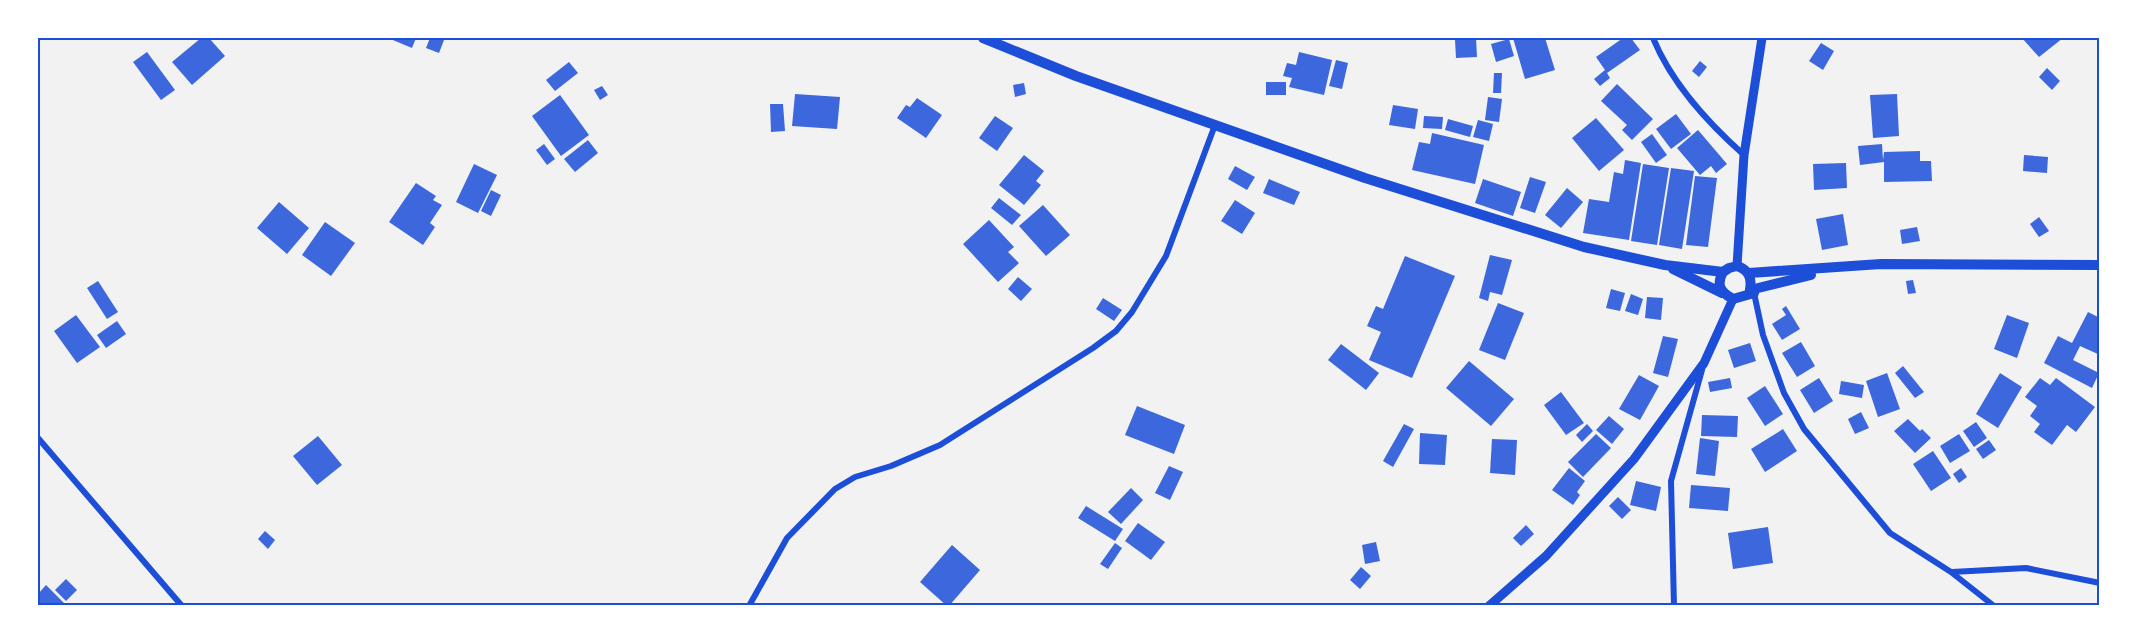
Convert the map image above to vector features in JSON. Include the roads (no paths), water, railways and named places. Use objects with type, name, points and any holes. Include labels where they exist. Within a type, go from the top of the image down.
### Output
[{"type":"main road","points":[[983,38],[1076,76],[1365,178],[1584,247],[1665,264],[1723,272]]},
{"type":"main road","points":[[1665,264],[1733,299],[1752,291],[1834,269]]},
{"type":"main road","points":[[1722,293],[1719,278],[1723,272],[1737,266],[1749,273],[1881,264],[2100,265]]},
{"type":"main road","points":[[1749,273],[1752,291]]},
{"type":"street","points":[[1653,38],[1684,91],[1711,126],[1744,155]]},
{"type":"street","points":[[1737,266],[1744,155],[1762,38]]},
{"type":"street","points":[[749,606],[787,538],[835,489],[855,477],[891,466],[939,445],[1093,348],[1116,331],[1132,312],[1166,256],[1215,125]]},
{"type":"street","points":[[1752,291],[1763,335],[1781,379],[1784,393],[1804,429],[1890,532],[1951,573],[1994,606]]},
{"type":"street","points":[[1674,606],[1671,481],[1704,363],[1733,299]]},
{"type":"street","points":[[1489,606],[1546,556],[1634,459],[1704,363]]},
{"type":"street","points":[[38,438],[182,606]]},
{"type":"street","points":[[1951,573],[2026,568],[2100,583]]}]
